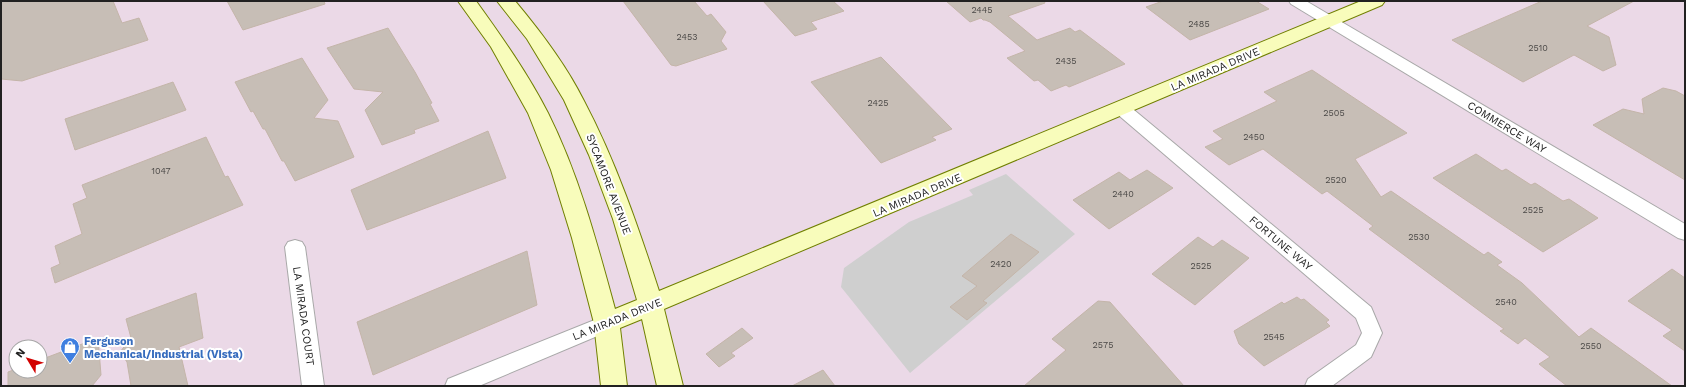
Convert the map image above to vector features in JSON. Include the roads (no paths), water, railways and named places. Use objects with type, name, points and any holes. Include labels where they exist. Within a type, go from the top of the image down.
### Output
[{"type":"main road","points":[[467,1],[500,47],[538,113],[562,170],[584,238],[607,323],[614,386]]},
{"type":"main road","name":"SYCAMORE AVENUE","points":[[506,1],[535,38],[574,100],[600,155],[624,219],[651,306],[670,386]]},
{"type":"main road","name":"LA MIRADA DRIVE","points":[[607,323],[1122,109],[1376,1]]},
{"type":"street","name":"COMMERCE WAY","points":[[1296,1],[1685,233]]},
{"type":"street","name":"FORTUNE WAY","points":[[1122,109],[1364,313],[1372,333],[1364,351],[1316,386]]},
{"type":"street","name":"LA MIRADA COURT","points":[[295,247],[313,386]]},
{"type":"street","name":"LA MIRADA DRIVE","points":[[456,386],[607,323]]},
{"type":"place","name":"Ferguson Mechanical/Industrial (Vista)","points":[[70,364]]}]
